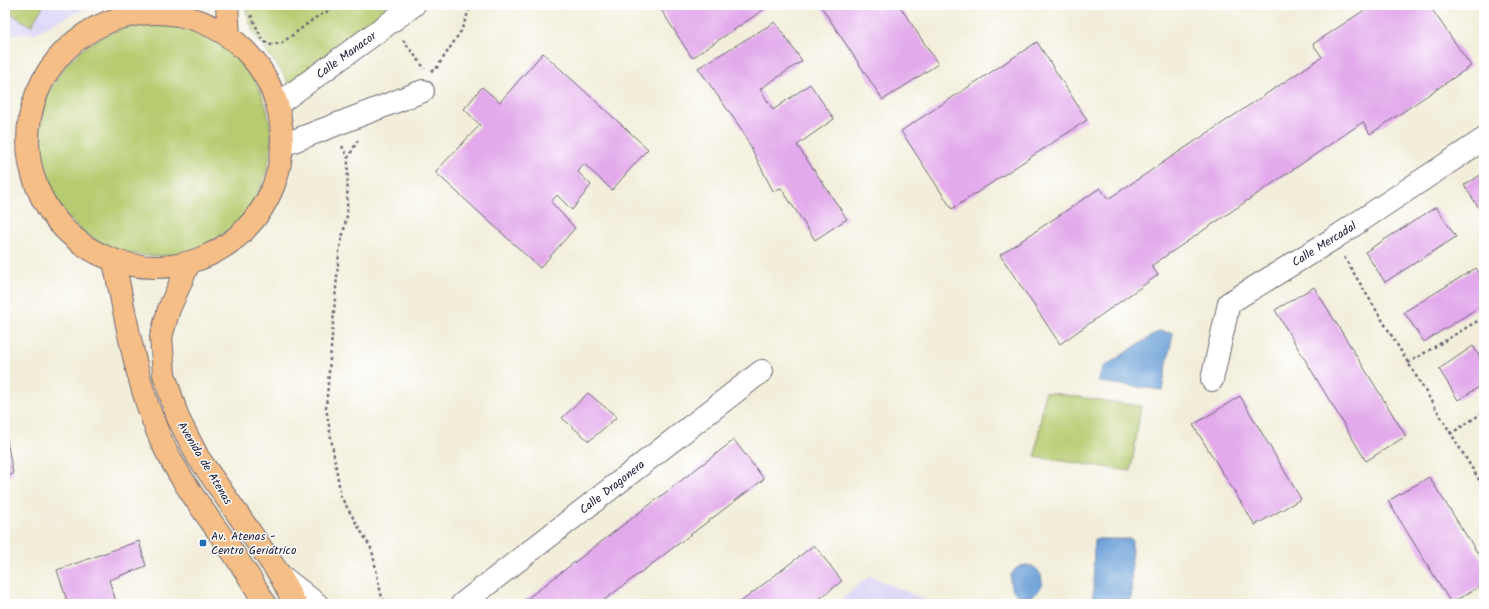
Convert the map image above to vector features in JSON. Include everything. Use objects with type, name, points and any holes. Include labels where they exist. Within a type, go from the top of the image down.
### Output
[{"type":"main road","points":[[227,5],[229,36]]},
{"type":"main road","points":[[132,10],[148,13],[169,13],[191,17],[210,25],[229,36],[242,47],[264,73],[278,104],[282,124],[283,145],[279,171],[270,196],[255,219],[236,238],[214,254],[189,263],[164,268],[145,267],[114,262],[87,248],[63,230],[45,206],[33,179],[28,149],[29,119],[38,90],[58,58],[73,42],[98,26],[132,10]]},
{"type":"main road","name":"Avenida de Atenas","points":[[114,262],[142,391],[162,440],[179,473],[265,604]]},
{"type":"main road","name":"Avenida de Atenas","points":[[189,263],[169,308],[162,337],[164,374],[178,418],[198,457],[280,575],[295,604]]},
{"type":"street","name":"Calle Manacor","points":[[278,104],[414,5]]},
{"type":"street","points":[[283,145],[423,91]]},
{"type":"street","name":"Calle Mercadal","points":[[1212,380],[1228,303],[1333,239],[1484,138]]},
{"type":"street","name":"Calle Dragonera","points":[[462,604],[762,370]]},
{"type":"street","points":[[280,575],[317,604]]},
{"type":"path","points":[[250,11],[262,39],[269,45],[282,43],[315,18],[339,5]]},
{"type":"path","points":[[400,34],[423,68],[429,72],[436,69],[461,30],[471,5]]},
{"type":"path","points":[[348,158],[361,134]]},
{"type":"path","points":[[342,144],[348,158],[347,216],[339,252],[326,408],[341,497],[372,550],[381,594],[385,604]]},
{"type":"path","points":[[1333,239],[1484,488]]},
{"type":"path","points":[[1407,363],[1484,317]]},
{"type":"path","points":[[1450,434],[1484,412]]},
{"type":"shaded area","points":[[5,5],[91,5],[35,33],[5,35]]},
{"type":"shaded area","points":[[870,576],[935,604],[836,604]]},
{"type":"green space","points":[[5,5],[44,5],[31,26],[5,10]]},
{"type":"green space","points":[[245,5],[396,5],[289,85],[279,68],[255,35]]},
{"type":"green space","points":[[155,24],[189,29],[199,33],[210,38],[237,58],[257,85],[262,96],[266,106],[271,140],[266,174],[262,184],[257,195],[237,222],[210,242],[199,247],[189,251],[155,256],[121,251],[111,247],[100,242],[73,222],[53,195],[48,184],[44,174],[39,140],[44,106],[48,96],[53,85],[73,58],[100,38],[111,33],[121,29]]},
{"type":"green space","points":[[1045,392],[1141,406],[1131,471],[1035,457]]},
{"type":"water","points":[[1159,331],[1173,333],[1162,390],[1098,382],[1102,368]]},
{"type":"water","points":[[1094,539],[1132,539],[1131,604],[1093,604]]},
{"type":"water","points":[[1026,565],[1037,570],[1042,581],[1037,592],[1026,597],[1015,592],[1010,581],[1015,570]]},
{"type":"building","points":[[658,5],[760,5],[763,10],[692,58]]},
{"type":"building","points":[[820,5],[899,5],[938,64],[883,100]]},
{"type":"building","points":[[1372,5],[1429,5],[1471,66],[1370,134],[1363,122],[1151,266],[1158,275],[1060,344],[1000,255],[1100,188],[1108,199],[1322,57],[1313,44]]},
{"type":"building","points":[[775,22],[802,61],[760,89],[773,110],[810,84],[834,119],[797,145],[847,219],[815,240],[781,188],[773,191],[742,130],[698,68]]},
{"type":"building","points":[[1037,42],[1087,120],[952,209],[901,131]]},
{"type":"building","points":[[543,53],[648,149],[612,190],[584,164],[578,172],[591,185],[572,210],[557,195],[551,202],[575,228],[540,268],[435,172],[480,125],[464,109],[482,87],[500,102]]},
{"type":"building","points":[[1484,173],[1484,216],[1464,185]]},
{"type":"building","points":[[1436,207],[1456,237],[1385,282],[1365,252]]},
{"type":"building","points":[[1476,268],[1484,280],[1484,304],[1424,342],[1404,312]]},
{"type":"building","points":[[1314,287],[1406,436],[1366,461],[1275,310]]},
{"type":"building","points":[[1473,346],[1484,364],[1484,384],[1458,400],[1439,369]]},
{"type":"building","points":[[588,393],[617,417],[589,441],[562,418]]},
{"type":"building","points":[[1240,396],[1301,499],[1255,525],[1193,425]]},
{"type":"building","points":[[5,429],[13,474],[5,476]]},
{"type":"building","points":[[734,440],[764,479],[599,604],[520,604]]},
{"type":"building","points":[[1429,477],[1484,563],[1484,584],[1451,603],[1388,501]]},
{"type":"building","points":[[139,541],[146,566],[109,580],[117,604],[68,604],[57,570]]},
{"type":"building","points":[[814,545],[842,581],[813,604],[738,604]]},
{"type":"place","name":"Av. Atenas - Centro Geriátrico","points":[[203,543]]}]
